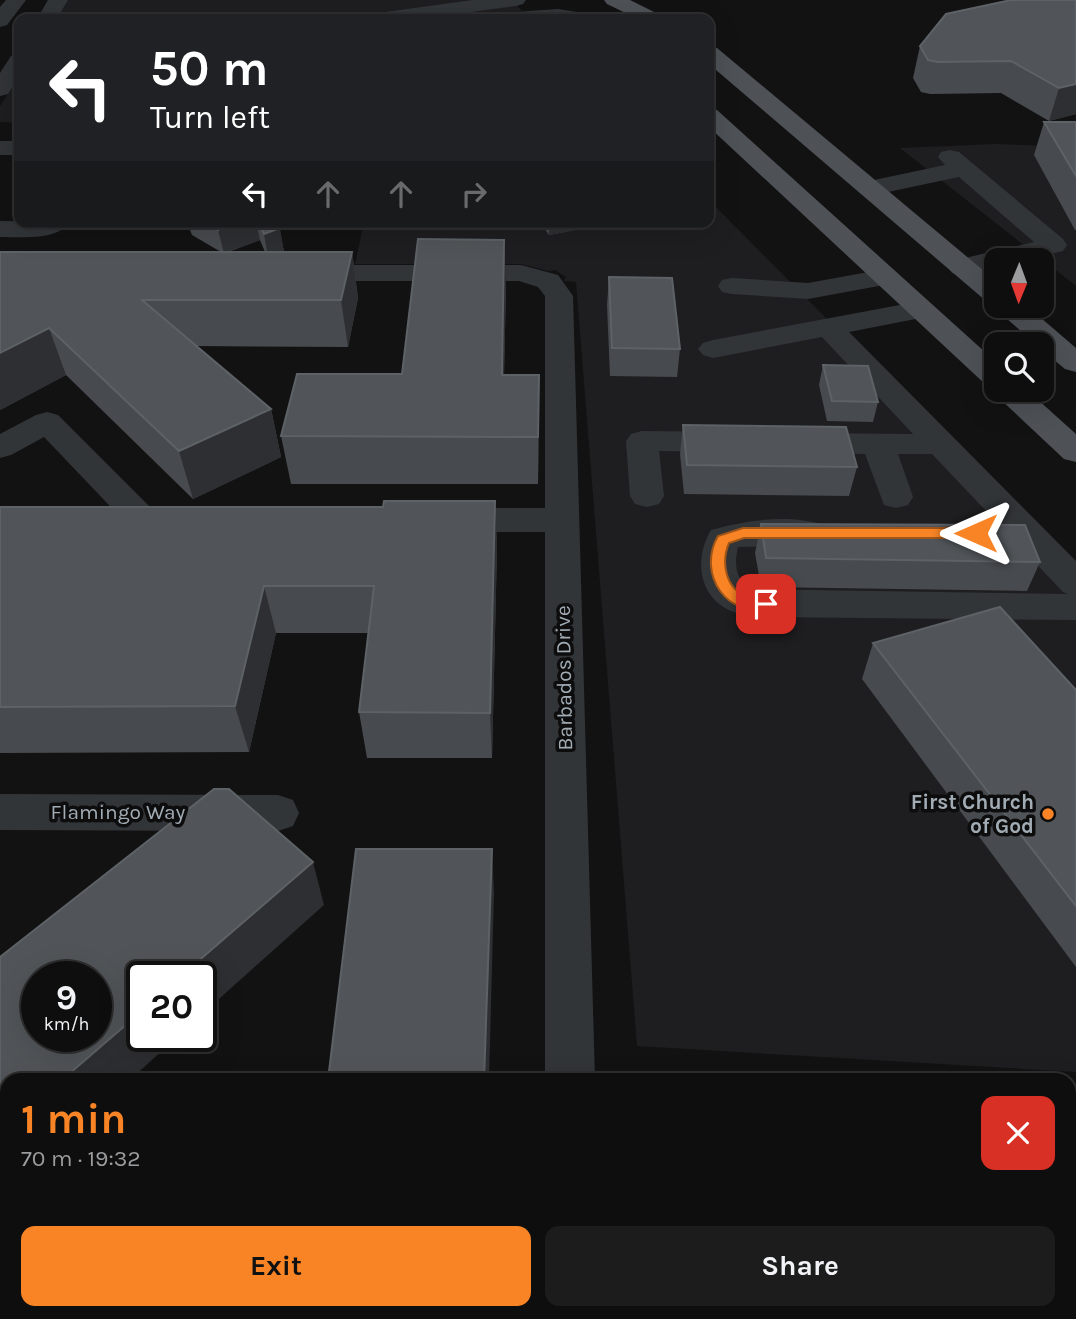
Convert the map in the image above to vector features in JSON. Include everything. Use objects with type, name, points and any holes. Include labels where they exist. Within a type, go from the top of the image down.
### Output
[{"type":"main road","points":[[584,0],[599,14]]},
{"type":"main road","points":[[614,0],[643,14]]},
{"type":"main road","points":[[645,0],[662,14]]},
{"type":"main road","points":[[714,57],[984,285]]},
{"type":"main road","points":[[714,120],[984,367]]},
{"type":"main road","points":[[1023,318],[1076,363]]},
{"type":"main road","points":[[1022,402],[1076,452]]},
{"type":"street","points":[[6,29],[16,0]]},
{"type":"street","points":[[415,14],[516,0]]},
{"type":"street","points":[[0,89],[14,68]]},
{"type":"street","points":[[869,188],[957,163],[1065,245]]},
{"type":"street","points":[[0,229],[40,228]]},
{"type":"street","points":[[962,267],[1065,245]]},
{"type":"street","name":"Barbados Drive","points":[[274,273],[521,272],[548,281],[559,296],[570,1073]]},
{"type":"street","points":[[732,286],[808,290],[885,277]]},
{"type":"street","points":[[713,349],[921,310]]},
{"type":"street","points":[[829,328],[1076,583]]},
{"type":"street","points":[[0,448],[47,422],[156,519],[103,519]]},
{"type":"street","points":[[647,496],[642,441],[941,444]]},
{"type":"street","points":[[878,443],[896,497]]},
{"type":"street","points":[[408,520],[562,520]]},
{"type":"street","points":[[838,533],[743,533],[723,540],[716,555],[719,576],[728,592],[744,601],[766,604],[1076,607]]},
{"type":"street","points":[[987,533],[1027,533]]},
{"type":"street","name":"Flamingo Way","points":[[0,812],[278,813]]},
{"type":"street","points":[[139,854],[193,813]]},
{"type":"shaded area","points":[[68,0],[483,0],[380,14],[60,14]]},
{"type":"shaded area","points":[[516,5],[522,11],[501,14],[449,14]]},
{"type":"shaded area","points":[[14,85],[14,123],[0,122],[0,106]]},
{"type":"shaded area","points":[[996,144],[1076,147],[1076,286],[1054,269],[1054,248],[1028,248],[900,148]]},
{"type":"shaded area","points":[[714,205],[1076,570],[1076,1072],[637,1046],[576,282],[564,281],[566,277],[555,270],[548,271],[521,264],[355,264],[363,228],[714,228]]},
{"type":"building","points":[[1011,0],[1076,1],[1076,84],[1059,88],[1011,61],[928,60],[920,46],[946,14]]},
{"type":"building","points":[[1044,122],[1076,122],[1076,176]]},
{"type":"building","points":[[261,228],[280,228],[264,234]]},
{"type":"building","points":[[418,239],[504,240],[502,375],[539,375],[538,437],[281,436],[297,374],[402,374]]},
{"type":"building","points":[[0,252],[352,252],[341,300],[142,300],[271,409],[179,451],[49,328],[0,353]]},
{"type":"building","points":[[609,277],[672,278],[680,349],[612,348]]},
{"type":"building","points":[[823,365],[868,366],[878,402],[832,401]]},
{"type":"building","points":[[683,425],[846,427],[857,467],[687,465]]},
{"type":"building","points":[[384,501],[495,501],[490,713],[359,712],[374,586],[264,586],[235,706],[0,707],[0,507],[383,507]]},
{"type":"building","points":[[761,524],[1025,525],[1040,562],[766,558]]},
{"type":"building","points":[[1000,607],[1076,690],[1076,906],[873,643]]},
{"type":"building","points":[[214,789],[229,789],[313,862],[198,961],[126,961],[126,1025],[112,1037],[112,961],[21,961],[21,1052],[94,1052],[70,1073],[0,1073],[0,957]]},
{"type":"building","points":[[356,849],[492,849],[484,1073],[329,1073]]},
{"type":"place","name":"First Church of God","points":[[1048,814]]},
{"type":"route","points":[[766,604],[744,601],[728,592],[719,576],[716,555],[723,540],[743,533],[976,533]]}]
